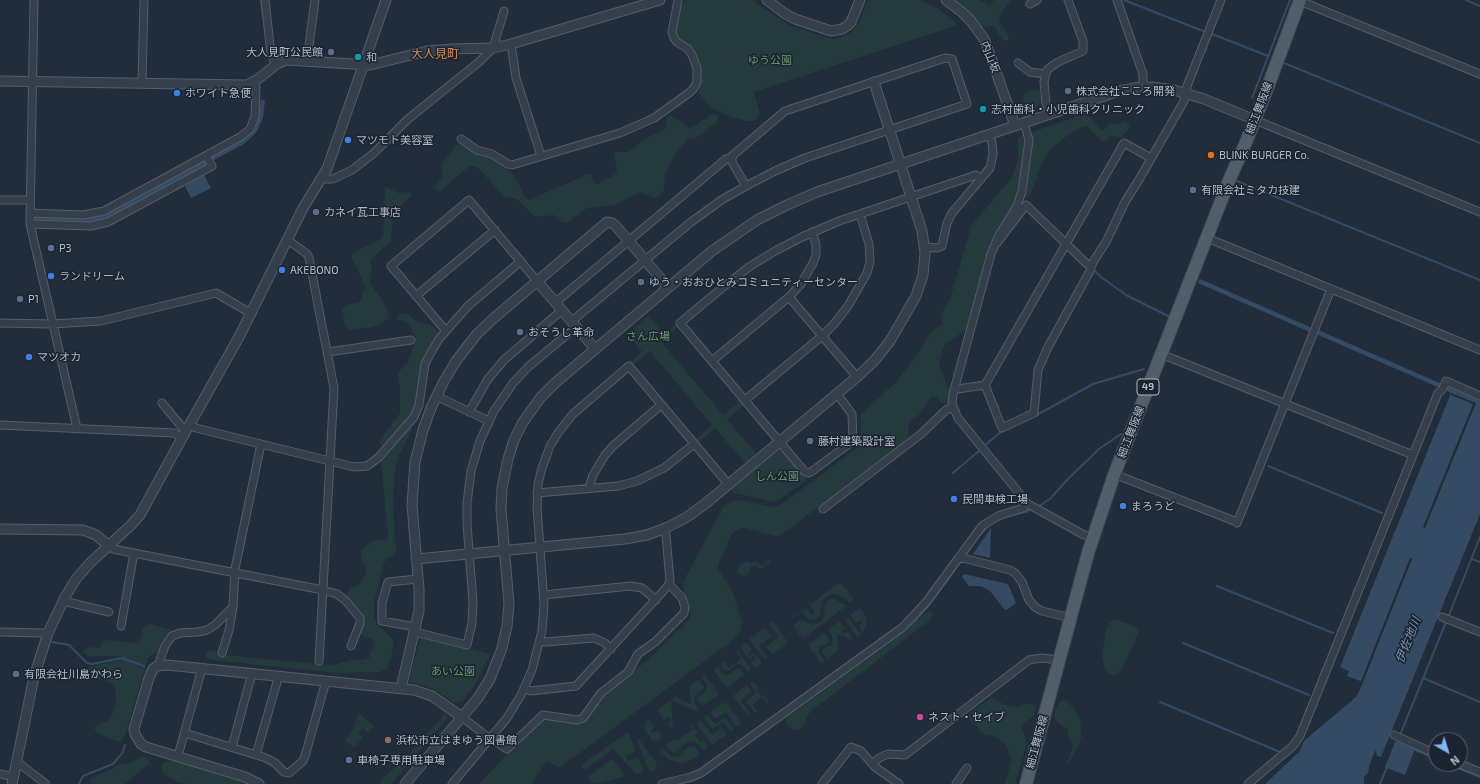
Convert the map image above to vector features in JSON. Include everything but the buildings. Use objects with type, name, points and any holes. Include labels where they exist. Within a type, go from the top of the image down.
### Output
[{"type":"main road","name":"細江舞阪線","points":[[1026,784],[1093,538],[1114,474],[1255,120],[1300,0]]},
{"type":"street","points":[[34,0],[30,224],[76,429]]},
{"type":"street","points":[[142,83],[144,0]]},
{"type":"street","points":[[265,0],[271,54],[276,64]]},
{"type":"street","points":[[308,61],[315,0]]},
{"type":"street","points":[[0,774],[13,780],[34,677],[47,635],[63,601],[70,588],[83,571],[140,515],[252,314],[304,208],[330,161],[386,0]]},
{"type":"street","points":[[0,80],[241,85],[254,81],[276,64],[291,59],[372,65],[427,51],[452,48],[493,48],[511,44],[633,4],[660,0]]},
{"type":"street","points":[[461,139],[477,150],[492,154],[510,165],[620,133],[646,122],[662,113],[693,88],[697,82],[698,75],[695,61],[690,52],[677,42],[672,32],[678,0]]},
{"type":"street","points":[[768,0],[784,13],[795,19],[831,31],[842,29],[851,22],[860,0]]},
{"type":"street","name":"内山坂","points":[[946,0],[963,13],[984,39],[1014,126]]},
{"type":"street","points":[[1030,4],[1037,0]]},
{"type":"street","points":[[1050,114],[1044,82],[1045,74],[1048,69],[1058,62],[1083,51],[1083,41],[1068,0]]},
{"type":"street","points":[[1117,0],[1142,74],[1143,87]]},
{"type":"street","points":[[1151,158],[1124,143],[986,385],[1002,428],[1034,413],[1038,370],[1048,347],[1106,242],[1125,202],[1151,158],[1184,101],[1187,86],[1221,0]]},
{"type":"street","points":[[1300,0],[1480,74]]},
{"type":"street","points":[[322,177],[326,179],[333,179],[352,170],[374,152],[408,118],[479,62],[493,48],[504,11]]},
{"type":"street","points":[[511,44],[516,78],[541,156]]},
{"type":"street","points":[[418,579],[388,582],[382,603],[382,620],[467,645],[472,623],[473,602],[467,514],[469,482],[476,451],[489,421],[506,392],[520,375],[644,260],[701,214],[746,186],[805,158],[967,104],[952,59],[945,58],[785,111],[731,158],[726,159],[556,302]]},
{"type":"street","points":[[1018,63],[1030,72],[1045,74]]},
{"type":"street","points":[[30,213],[83,215],[104,211],[240,137],[250,129],[255,117],[256,87],[254,81]]},
{"type":"street","points":[[416,559],[625,539],[647,535],[664,529],[696,511],[729,485],[874,361],[887,345],[916,296],[923,275],[924,247],[922,231],[874,82]]},
{"type":"street","points":[[405,784],[478,698],[490,679],[499,658],[507,626],[509,604],[502,509],[502,488],[508,459],[514,440],[529,413],[541,397],[555,383],[729,238],[777,210],[817,192],[989,134],[1119,91],[1143,87],[1163,88],[1186,93],[1480,212]]},
{"type":"street","points":[[1024,123],[1029,140],[1022,191],[1016,206],[990,254],[954,388],[952,399],[953,407],[958,418],[1028,504],[1084,535],[1093,538]]},
{"type":"street","points":[[924,247],[937,248],[942,246],[947,223],[952,213],[990,168],[992,159],[992,143],[989,134]]},
{"type":"street","points":[[30,224],[91,226],[108,222],[212,166],[206,156]]},
{"type":"street","points":[[731,158],[746,186]]},
{"type":"street","points":[[837,394],[852,414],[853,438],[850,444],[808,473],[804,471],[680,323],[754,264],[784,246],[812,232],[860,214],[976,175],[981,179]]},
{"type":"street","points":[[0,200],[30,200]]},
{"type":"street","points":[[446,331],[391,266],[469,200],[595,349]]},
{"type":"street","points":[[995,243],[998,244],[1026,205],[1087,264],[1092,265]]},
{"type":"street","points":[[745,400],[822,336],[844,312],[869,268],[870,250],[860,214]]},
{"type":"street","points":[[401,688],[415,630],[419,600],[412,506],[415,462],[423,430],[436,396],[456,361],[477,334],[494,318],[607,222],[615,225],[668,288]]},
{"type":"street","points":[[416,296],[495,230]]},
{"type":"street","points":[[712,361],[789,296],[801,284],[815,260],[816,249],[812,232]]},
{"type":"street","points":[[1207,238],[1480,350]]},
{"type":"street","points":[[288,240],[307,254],[309,258],[334,388],[319,661]]},
{"type":"street","points":[[0,425],[174,434],[196,428],[354,467],[367,466],[378,458],[417,411],[423,374],[429,356],[446,331],[472,302],[521,261]]},
{"type":"street","points":[[1114,474],[1237,523],[1331,289]]},
{"type":"street","points":[[0,323],[52,324],[101,321],[216,293],[252,314]]},
{"type":"street","points":[[789,296],[857,377]]},
{"type":"street","points":[[469,412],[484,384],[504,360],[562,310]]},
{"type":"street","points":[[328,352],[411,340]]},
{"type":"street","points":[[1161,354],[1413,455]]},
{"type":"street","points":[[452,784],[507,718],[525,688],[532,670],[540,641],[544,594],[537,493],[540,476],[547,454],[563,426],[579,409],[629,366],[729,485]]},
{"type":"street","points":[[1248,784],[1289,750],[1300,736],[1438,393],[1442,390],[1446,381],[1480,396]]},
{"type":"street","points":[[954,388],[958,389],[986,385]]},
{"type":"street","points":[[436,396],[489,421]]},
{"type":"street","points":[[162,403],[186,430]]},
{"type":"street","points":[[591,488],[590,484],[593,475],[605,454],[661,405]]},
{"type":"street","points":[[823,509],[921,434],[946,410],[953,407]]},
{"type":"street","points":[[222,653],[229,630],[233,607],[235,573],[261,444]]},
{"type":"street","points":[[537,493],[618,486],[647,478],[664,468],[694,444]]},
{"type":"street","points":[[662,784],[691,777],[701,772],[902,627],[927,601],[978,531],[987,522],[998,516],[1023,508],[1028,504]]},
{"type":"street","points":[[0,529],[82,530],[96,535],[113,549],[323,590],[342,597],[360,618],[360,623],[351,646]]},
{"type":"street","points":[[259,784],[245,777],[141,744],[135,734],[136,723],[150,673],[153,669],[161,665],[202,668],[419,691],[428,694],[507,749],[543,715],[577,720],[583,718],[601,693],[628,672],[638,654],[655,642],[684,613],[685,607],[682,598],[669,584],[666,535],[664,529]]},
{"type":"street","points":[[121,626],[134,553]]},
{"type":"street","points":[[959,557],[1010,570],[1015,573],[1022,582],[1029,600],[1035,608],[1071,618]]},
{"type":"street","points":[[525,688],[530,691],[576,686],[669,584]]},
{"type":"street","points":[[544,594],[630,586],[642,588],[656,600]]},
{"type":"street","points":[[63,601],[109,612]]},
{"type":"street","points":[[161,665],[160,660],[165,646],[172,636],[180,633],[207,630],[215,625],[233,607]]},
{"type":"street","points":[[1442,617],[1480,632]]},
{"type":"street","points":[[0,632],[42,633],[47,635]]},
{"type":"street","points":[[540,641],[546,642],[594,638],[605,643],[611,648]]},
{"type":"street","points":[[872,764],[879,758],[888,754],[905,755],[1029,660],[1042,658],[1060,660]]},
{"type":"street","points":[[178,756],[202,668]]},
{"type":"street","points":[[232,747],[252,673]]},
{"type":"street","points":[[256,755],[278,676]]},
{"type":"street","points":[[185,733],[256,755],[271,761],[286,773],[292,772],[303,761],[326,681]]},
{"type":"street","points":[[1394,735],[1428,750]]},
{"type":"street","points":[[822,784],[851,748],[861,751],[872,764],[899,784]]},
{"type":"street","points":[[17,764],[21,765],[46,784]]},
{"type":"street","points":[[1468,767],[1480,772]]},
{"type":"street","points":[[956,784],[967,768]]},
{"type":"green space","name":"ゆう公園","points":[[686,0],[752,0],[791,26],[831,39],[838,38],[852,32],[860,20],[868,0],[920,0],[939,9],[958,25],[754,92],[759,114],[757,119],[747,121],[734,118],[711,108],[699,93],[698,89],[701,75],[698,60],[693,49],[679,40],[675,32],[680,7]]},
{"type":"green space","points":[[954,0],[978,0],[990,6],[994,0],[1011,0],[999,16],[1000,23],[1009,36],[1008,41],[1003,40],[993,25],[982,28],[966,10]]},
{"type":"green space","points":[[1035,89],[1041,92],[1043,100],[1040,106],[1032,109],[1027,107],[1022,100],[1025,93]]},
{"type":"green space","points":[[713,113],[718,116],[717,121],[698,137],[688,139],[676,153],[665,174],[664,191],[660,195],[654,198],[640,192],[614,205],[587,208],[567,223],[562,222],[554,215],[535,217],[517,199],[505,197],[477,167],[472,166],[467,168],[440,191],[437,191],[434,187],[443,176],[442,167],[444,160],[456,146],[461,144],[478,154],[491,157],[503,165],[515,177],[525,197],[529,200],[588,174],[591,174],[594,182],[597,184],[616,174],[617,170],[614,156],[616,152],[628,152],[644,139],[664,130],[667,125],[667,116],[672,116],[691,129]]},
{"type":"green space","points":[[1085,114],[1089,116],[1102,131],[1112,123],[1119,124],[1124,121],[1129,123],[1129,128],[1121,138],[1110,136],[1104,141],[1100,140],[1087,126],[1082,127],[1068,135],[1051,149],[1041,165],[1030,196],[1025,199],[1024,196],[1027,183],[1032,132]]},
{"type":"green space","points":[[1022,135],[1026,138],[1017,198],[1010,212],[967,329],[946,344],[943,348],[939,363],[949,391],[948,402],[945,404],[941,403],[936,397],[932,397],[918,416],[909,422],[908,436],[905,441],[781,535],[774,536],[741,528],[731,535],[718,565],[719,571],[733,592],[742,623],[740,632],[728,644],[562,766],[557,767],[549,761],[546,762],[531,784],[479,784],[544,717],[577,723],[585,721],[604,695],[650,658],[688,621],[691,616],[683,588],[684,580],[723,507],[730,502],[739,500],[772,507],[780,505],[861,445],[861,414],[896,382],[915,358],[930,333],[943,324],[940,316],[950,299],[971,226],[1013,176],[1018,158],[1018,140]]},
{"type":"green space","points":[[385,188],[398,193],[409,192],[412,195],[393,213],[391,241],[371,259],[372,271],[370,284],[384,302],[389,317],[385,321],[373,327],[348,330],[345,325],[342,308],[346,305],[360,302],[365,286],[351,256],[354,252],[383,238]]},
{"type":"green space","points":[[401,313],[408,314],[417,322],[432,326],[438,334],[422,363],[414,410],[386,444],[381,446],[379,444],[380,440],[400,413],[400,388],[398,375],[401,369],[407,364],[416,339],[409,324],[405,321],[398,320],[397,317]]},
{"type":"green space","name":"さん広場","points":[[649,316],[664,334],[677,323],[679,326],[661,342],[723,415],[742,400],[745,404],[727,419],[756,454],[745,463],[715,428],[697,444],[695,440],[712,425],[650,351],[632,366],[629,363],[642,352],[628,334]]},
{"type":"green space","points":[[412,427],[412,430],[397,459],[395,471],[393,506],[396,550],[395,554],[384,563],[374,602],[374,616],[377,625],[389,635],[394,642],[387,669],[380,672],[338,673],[211,660],[206,658],[206,653],[211,650],[224,655],[329,665],[350,660],[362,660],[369,658],[374,643],[371,639],[361,635],[360,633],[363,618],[347,594],[351,587],[360,584],[367,572],[361,556],[361,550],[375,540],[385,540],[388,537],[381,461],[409,428]]},
{"type":"green space","name":"しん公園","points":[[778,447],[781,448],[807,480],[775,502],[735,493],[730,488]]},
{"type":"green space","points":[[772,559],[761,569],[754,565],[750,567],[748,575],[745,577],[737,572],[740,565],[747,561],[752,563],[756,561],[758,564],[762,565],[766,563],[767,560]]},
{"type":"green space","points":[[838,583],[842,584],[853,598],[853,602],[849,602],[837,594],[828,595],[821,602],[820,616],[815,620],[807,618],[802,612],[791,619],[806,608],[812,615],[815,613],[811,606],[812,603]]},
{"type":"green space","points":[[829,599],[835,599],[846,606],[805,637],[801,637],[794,628],[795,624],[800,620],[812,625],[821,622],[824,617],[825,604]]},
{"type":"green space","points":[[860,608],[864,613],[867,622],[864,630],[857,637],[845,619],[848,618],[859,632],[862,630],[859,626],[863,622],[861,620],[856,623],[850,615]]},
{"type":"green space","points":[[930,611],[932,613],[932,617],[929,621],[811,711],[803,727],[798,730],[793,730],[789,727],[786,723],[790,715],[896,638],[924,614]]},
{"type":"green space","points":[[1114,619],[1134,626],[1137,628],[1138,634],[1122,669],[1114,676],[1109,674],[1105,669],[1102,657],[1105,634],[1109,623]]},
{"type":"green space","points":[[840,621],[845,628],[841,632],[843,634],[849,632],[853,640],[837,634],[838,651],[828,658],[822,652],[823,649],[831,645],[833,642],[833,638],[828,630]]},
{"type":"green space","points":[[771,622],[774,622],[788,643],[772,655],[766,647],[778,637],[770,625]]},
{"type":"green space","points":[[150,624],[170,629],[172,632],[164,641],[159,651],[148,658],[125,736],[120,741],[116,741],[97,733],[94,728],[98,724],[107,722],[111,718],[116,705],[115,687],[110,682],[90,677],[86,672],[89,667],[121,660],[123,658],[121,656],[88,656],[84,653],[84,650],[89,647],[99,648],[105,640],[136,643],[140,639],[144,627]]},
{"type":"green space","points":[[765,627],[772,636],[759,646],[767,657],[765,660],[749,639]]},
{"type":"green space","points":[[824,633],[828,637],[829,641],[827,644],[820,646],[819,653],[824,660],[823,663],[821,663],[808,645]]},
{"type":"green space","name":"あい公園","points":[[422,637],[490,654],[476,683],[462,702],[454,703],[436,690],[411,682],[409,679],[420,639]]},
{"type":"green space","points":[[746,642],[752,650],[748,654],[749,656],[754,653],[761,661],[761,664],[756,667],[754,667],[751,663],[755,658],[754,656],[749,659],[741,648]]},
{"type":"green space","points":[[738,651],[751,669],[750,671],[747,672],[745,667],[738,664],[729,671],[723,669],[721,663],[723,661],[729,668],[741,659],[736,652]]},
{"type":"green space","points":[[718,666],[722,673],[726,675],[738,668],[742,670],[744,675],[727,688],[714,671],[714,669]]},
{"type":"green space","points":[[705,675],[719,694],[703,706],[697,700],[698,696],[703,694],[707,688],[707,684],[702,678]]},
{"type":"green space","points":[[698,680],[704,688],[694,697],[698,710],[696,711],[671,700],[673,728],[671,729],[667,723],[671,719],[669,717],[664,720],[657,710],[675,697],[691,704],[689,686]]},
{"type":"green space","points":[[753,681],[759,688],[757,690],[761,696],[764,695],[769,702],[768,704],[762,697],[753,705],[758,712],[755,713],[746,701],[756,693],[750,684]]},
{"type":"green space","points":[[745,686],[748,686],[751,692],[741,701],[751,714],[749,717],[733,696]]},
{"type":"green space","points":[[991,698],[1006,705],[1017,707],[1030,703],[1035,706],[1034,715],[1025,722],[1022,728],[1027,743],[1015,784],[1005,784],[1012,759],[1006,745],[995,736],[985,735],[969,718],[971,712]]},
{"type":"green space","points":[[1062,700],[1065,700],[1073,707],[1080,720],[1081,728],[1081,738],[1068,765],[1067,764],[1073,746],[1068,735],[1067,728],[1059,724],[1055,719],[1055,709]]},
{"type":"green space","points":[[725,702],[741,722],[740,725],[736,726],[726,712],[715,719],[711,713],[711,711]]},
{"type":"green space","points":[[358,713],[374,726],[368,733],[363,728],[358,733],[363,738],[354,748],[345,740],[354,728]]},
{"type":"green space","points":[[445,713],[447,719],[391,784],[382,784],[379,782],[410,753]]},
{"type":"green space","points":[[708,715],[715,724],[725,717],[734,729],[730,731],[723,722],[712,729],[704,719],[705,716]]},
{"type":"green space","points":[[648,718],[655,727],[651,731],[652,733],[657,731],[661,735],[661,738],[656,741],[652,740],[645,730],[644,724]]},
{"type":"green space","points":[[698,721],[701,721],[712,734],[722,727],[727,734],[712,745],[697,724]]},
{"type":"green space","points":[[692,726],[698,733],[695,735],[700,742],[703,740],[708,747],[703,750],[698,744],[691,741],[684,744],[677,753],[671,752],[666,745],[674,739],[676,741],[692,730],[690,727]]},
{"type":"green space","points":[[628,732],[636,751],[626,756],[628,761],[638,758],[643,770],[641,774],[636,774],[613,749],[586,769],[582,768],[582,764]]},
{"type":"green space","points":[[638,738],[656,762],[657,765],[654,771],[649,771],[637,739]]},
{"type":"green space","points":[[691,746],[696,748],[700,754],[683,763],[669,760],[660,751],[662,748],[671,757],[678,757],[687,747]]},
{"type":"green space","points":[[142,756],[148,759],[149,764],[124,784],[91,783],[91,778],[112,769],[121,763],[129,764]]},
{"type":"green space","points":[[612,759],[625,776],[595,784],[590,783],[588,778],[590,775]]},
{"type":"green space","points":[[169,760],[249,784],[187,784],[177,782],[164,774],[161,768],[163,763]]},
{"type":"water","points":[[261,100],[265,100],[263,118],[256,133],[244,144],[212,161],[210,158],[241,140],[252,131],[258,117]]},
{"type":"water","points":[[206,160],[208,164],[107,218],[91,222],[33,221],[33,216],[91,218],[105,214]]},
{"type":"water","points":[[204,175],[211,188],[191,198],[185,186]]},
{"type":"water","points":[[1200,279],[1312,328],[1310,332],[1198,283]]},
{"type":"water","points":[[1318,330],[1442,384],[1440,388],[1316,334]]},
{"type":"water","name":"伊佐地川","points":[[1447,386],[1480,400],[1480,514],[1381,757],[1377,756],[1375,751],[1368,773],[1364,777],[1364,784],[1265,784],[1300,751],[1304,741],[1357,696],[1363,682],[1347,676],[1349,671],[1340,667],[1451,393],[1445,390]]},
{"type":"water","points":[[991,528],[990,558],[973,554]]},
{"type":"water","points":[[964,574],[1008,584],[1016,603],[1005,610],[990,591],[980,586],[969,586],[962,577]]},
{"type":"water","points":[[1397,741],[1415,749],[1405,775],[1385,767],[1395,742]]},
{"type":"pier","points":[[1451,393],[1476,403],[1425,528],[1423,527],[1473,404],[1451,395]]},
{"type":"pier","points":[[1410,558],[1412,559],[1363,682],[1361,681]]},
{"type":"waterway","points":[[261,0],[264,22]]},
{"type":"waterway","points":[[1124,0],[1203,31]]},
{"type":"waterway","points":[[1252,98],[1290,0]]},
{"type":"waterway","points":[[1466,0],[1480,6]]},
{"type":"waterway","points":[[1212,34],[1268,56]]},
{"type":"waterway","points":[[1284,63],[1480,143]]},
{"type":"waterway","points":[[1237,181],[1480,280]]},
{"type":"waterway","points":[[1095,271],[1126,295],[1168,316]]},
{"type":"waterway","points":[[1035,416],[1093,384],[1144,369]]},
{"type":"waterway","points":[[984,446],[1003,430]]},
{"type":"waterway","points":[[1039,506],[1050,499],[1099,449],[1121,434]]},
{"type":"waterway","points":[[953,473],[980,450]]},
{"type":"waterway","points":[[1268,466],[1382,513]]},
{"type":"waterway","points":[[1013,515],[1029,511]]},
{"type":"waterway","points":[[980,535],[989,525]]},
{"type":"waterway","points":[[1449,615],[1480,537]]},
{"type":"waterway","points":[[965,555],[976,540]]},
{"type":"waterway","points":[[1472,559],[1480,562]]},
{"type":"waterway","points":[[816,694],[914,622],[930,604],[960,563]]},
{"type":"waterway","points":[[1217,586],[1333,633]]},
{"type":"waterway","points":[[1400,735],[1446,622]]},
{"type":"waterway","points":[[52,642],[69,645],[87,663],[92,664],[122,658],[144,666]]},
{"type":"waterway","points":[[1183,643],[1309,695]]},
{"type":"waterway","points":[[1423,678],[1480,702]]},
{"type":"waterway","points":[[1160,702],[1280,752]]},
{"type":"waterway","points":[[79,784],[83,776],[113,764],[123,752],[125,745]]},
{"type":"waterway","points":[[1413,749],[1428,756]]},
{"type":"waterway","points":[[1380,784],[1387,767]]},
{"type":"waterway","points":[[1468,772],[1480,777]]},
{"type":"waterway","points":[[679,784],[692,781],[702,776]]},
{"type":"place","name":"大人見町公民館","points":[[331,52]]},
{"type":"place","name":"和","points":[[358,57]]},
{"type":"place","name":"株式会社こころ開発","points":[[1068,91]]},
{"type":"place","name":"ホワイト急便","points":[[177,93]]},
{"type":"place","name":"志村歯科・小児歯科クリニック","points":[[983,109]]},
{"type":"place","name":"マツモト美容室","points":[[348,140]]},
{"type":"place","name":"BLINK BURGER Co.","points":[[1211,155]]},
{"type":"place","name":"有限会社ミタカ技建","points":[[1193,190]]},
{"type":"place","name":"カネイ瓦工事店","points":[[316,212]]},
{"type":"place","name":"P3","points":[[51,248]]},
{"type":"place","name":"AKEBONO","points":[[282,270]]},
{"type":"place","name":"ランドリーム","points":[[51,276]]},
{"type":"place","name":"ゆう・おおひとみコミュニティーセンター","points":[[641,282]]},
{"type":"place","name":"P1","points":[[20,299]]},
{"type":"place","name":"おそうじ革命","points":[[520,332]]},
{"type":"place","name":"マツオカ","points":[[29,357]]},
{"type":"place","name":"藤村建築設計室","points":[[810,441]]},
{"type":"place","name":"民間車検工場","points":[[954,499]]},
{"type":"place","name":"まろうど","points":[[1123,506]]},
{"type":"place","name":"有限会社川島かわら","points":[[16,674]]},
{"type":"place","name":"ネスト・セイブ","points":[[920,717]]},
{"type":"place","name":"浜松市立はまゆう図書館","points":[[388,740]]},
{"type":"place","name":"車椅子専用駐車場","points":[[349,760]]},
{"type":"district","name":"大人見町","points":[[435,54]]}]
